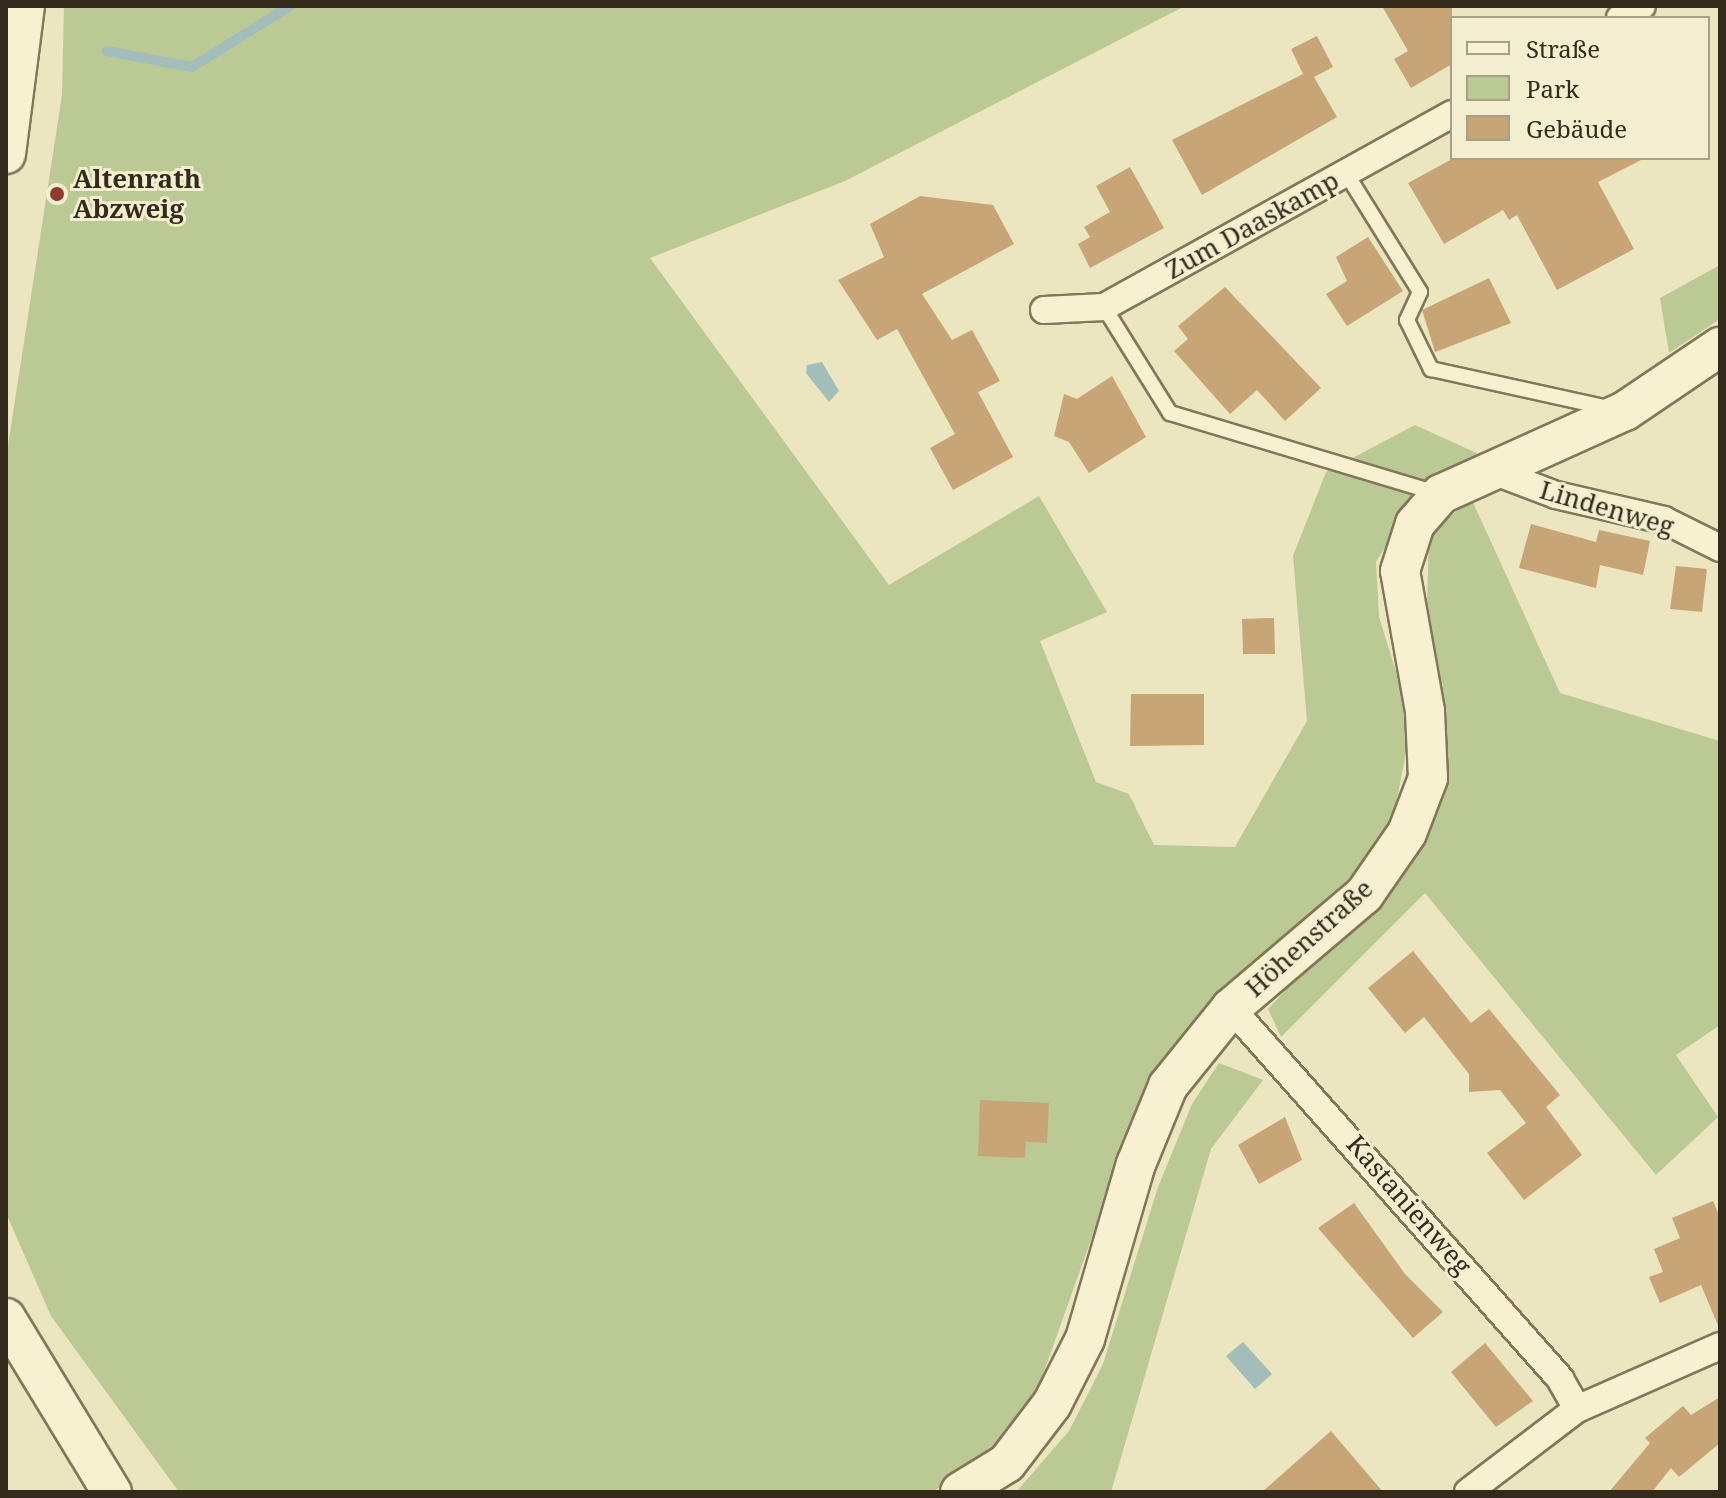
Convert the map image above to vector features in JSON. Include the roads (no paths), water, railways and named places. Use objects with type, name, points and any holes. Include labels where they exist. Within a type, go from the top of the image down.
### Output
[{"type":"main road","points":[[6,154],[25,6]]},
{"type":"main road","name":"Höhenstraße","points":[[960,1492],[1007,1463],[1052,1404],[1085,1339],[1136,1164],[1168,1086],[1231,1008],[1364,895],[1407,833],[1428,778],[1425,711],[1403,622],[1400,571],[1415,524],[1441,494],[1625,411],[1720,347]]},
{"type":"main road","points":[[6,1318],[112,1492]]},
{"type":"street","points":[[1624,16],[1642,6]]},
{"type":"street","name":"Zum Daaskamp","points":[[1044,310],[1104,307],[1450,115]]},
{"type":"street","name":"Lindenweg","points":[[1493,471],[1556,495],[1664,520],[1720,548]]},
{"type":"street","name":"Kastanienweg","points":[[1231,1008],[1560,1379],[1577,1409]]},
{"type":"street","points":[[1468,1492],[1577,1409],[1720,1346]]},
{"type":"lane","points":[[1346,173],[1420,292],[1407,320],[1431,369],[1625,411]]},
{"type":"lane","points":[[1104,307],[1170,413],[1441,494]]},
{"type":"water","points":[[822,362],[839,391],[829,402],[806,373],[807,365]]},
{"type":"water","points":[[1243,1342],[1272,1374],[1255,1389],[1226,1356]]},
{"type":"waterway","points":[[107,51],[192,67],[290,6]]},
{"type":"place","name":"Altenrath Abzweig","points":[[57,194]]}]
